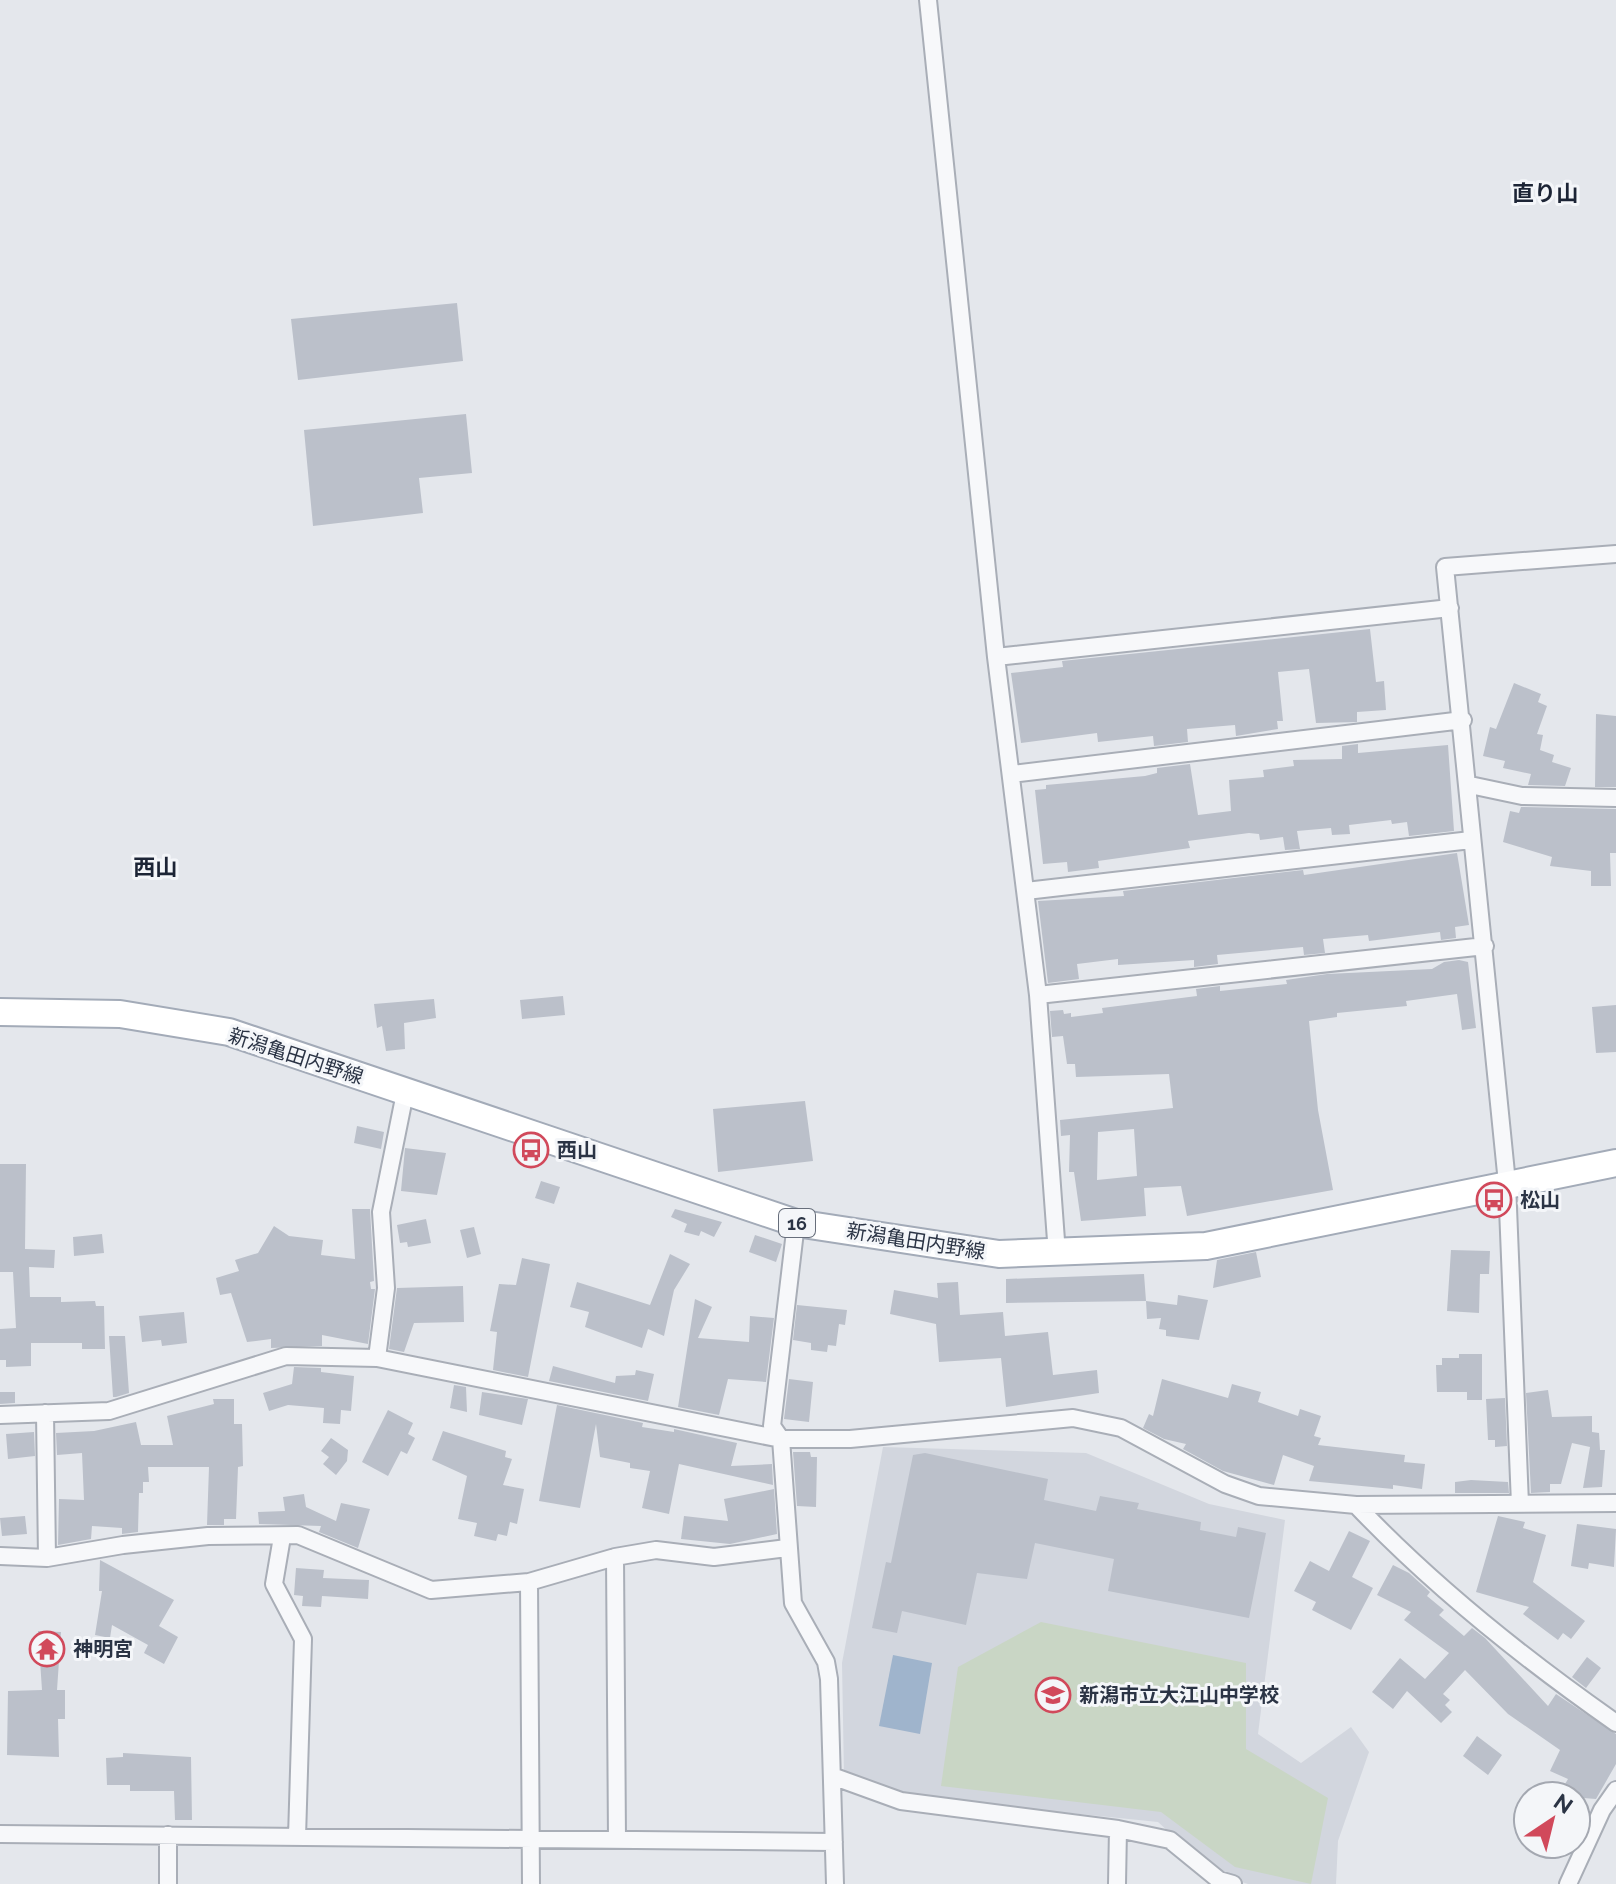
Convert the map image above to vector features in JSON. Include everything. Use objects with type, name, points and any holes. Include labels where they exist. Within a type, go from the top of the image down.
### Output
[{"type":"main road","name":"新潟亀田内野線","points":[[0,1012],[120,1014],[229,1032],[796,1223],[999,1254],[1206,1246],[1616,1163]]},
{"type":"street","points":[[928,0],[996,657],[1038,995],[1057,1254]]},
{"type":"street","points":[[1520,1504],[1507,1183],[1485,946],[1471,840],[1470,785],[1445,567],[1616,554]]},
{"type":"street","points":[[996,657],[1450,608]]},
{"type":"street","points":[[1012,774],[1463,720]]},
{"type":"street","points":[[1470,785],[1522,796],[1616,798]]},
{"type":"street","points":[[1026,891],[1471,840]]},
{"type":"street","points":[[1038,995],[1485,946]]},
{"type":"street","points":[[377,1358],[386,1288],[381,1212],[405,1093]]},
{"type":"street","points":[[796,1223],[772,1426],[781,1439],[793,1603],[826,1662],[835,1884]]},
{"type":"street","points":[[0,1415],[109,1411],[286,1356],[377,1358],[781,1439],[850,1439],[1073,1418],[1121,1428],[1225,1484],[1259,1496],[1356,1505],[1616,1503]]},
{"type":"street","points":[[45,1413],[47,1558]]},
{"type":"street","points":[[1356,1505],[1401,1552],[1537,1668],[1616,1723]]},
{"type":"street","points":[[0,1556],[47,1558],[123,1545],[208,1536],[298,1535],[431,1590],[529,1582],[615,1557],[656,1550],[714,1557],[787,1548]]},
{"type":"street","points":[[282,1537],[274,1584],[303,1639],[297,1837]]},
{"type":"street","points":[[615,1557],[617,1840]]},
{"type":"street","points":[[529,1582],[531,1884]]},
{"type":"street","points":[[832,1776],[901,1801],[1118,1829],[1170,1840],[1219,1880],[1233,1884]]},
{"type":"street","points":[[1568,1884],[1602,1810],[1616,1790]]},
{"type":"street","points":[[1117,1884],[1118,1829]]},
{"type":"street","points":[[0,1834],[834,1842]]},
{"type":"street","points":[[168,1835],[168,1884]]},
{"type":"shaded area","name":"新潟市立大江山中学校","points":[[883,1447],[1086,1453],[1209,1504],[1285,1520],[1258,1734],[1301,1763],[1351,1727],[1369,1752],[1338,1841],[1336,1884],[1248,1884],[1214,1873],[1158,1822],[885,1794],[844,1776],[842,1663]]},
{"type":"green space","points":[[1041,1622],[1246,1663],[1246,1749],[1328,1798],[1311,1884],[1235,1867],[1161,1812],[941,1786],[958,1667]]},
{"type":"water","points":[[893,1655],[932,1663],[920,1734],[879,1726]]},
{"type":"building","points":[[457,303],[463,361],[298,380],[291,319]]},
{"type":"building","points":[[466,414],[472,473],[419,478],[423,513],[313,526],[304,430]]},
{"type":"building","points":[[1370,629],[1376,682],[1384,681],[1386,710],[1357,712],[1357,722],[1316,723],[1309,669],[1278,672],[1283,721],[1277,721],[1278,729],[1236,736],[1235,725],[1187,729],[1188,742],[1154,746],[1153,736],[1098,742],[1097,733],[1021,743],[1011,673],[1063,667],[1062,661]]},
{"type":"building","points":[[1514,683],[1541,694],[1538,702],[1547,706],[1537,734],[1543,735],[1540,750],[1554,755],[1552,762],[1571,768],[1565,786],[1528,785],[1531,774],[1503,768],[1505,761],[1483,756],[1490,727],[1496,729]]},
{"type":"building","points":[[1596,714],[1616,716],[1616,787],[1595,787]]},
{"type":"building","points":[[1358,744],[1358,753],[1448,745],[1454,831],[1409,836],[1407,822],[1392,824],[1391,820],[1349,825],[1350,834],[1332,835],[1331,828],[1297,831],[1300,849],[1285,850],[1283,837],[1260,840],[1259,834],[1249,833],[1188,841],[1190,848],[1098,861],[1099,868],[1068,872],[1067,862],[1043,864],[1035,790],[1046,789],[1046,785],[1145,776],[1157,773],[1157,768],[1190,764],[1198,815],[1231,811],[1229,780],[1264,777],[1263,770],[1294,766],[1293,760],[1342,759],[1342,746]]},
{"type":"building","points":[[1521,807],[1616,809],[1616,853],[1610,853],[1611,886],[1591,886],[1591,871],[1550,866],[1552,857],[1503,842],[1510,811],[1519,813]]},
{"type":"building","points":[[1457,853],[1469,925],[1455,927],[1456,938],[1441,940],[1440,932],[1369,941],[1368,935],[1323,939],[1325,953],[1304,955],[1303,947],[1217,955],[1218,964],[1194,967],[1194,960],[1118,965],[1118,959],[1077,964],[1079,979],[1048,983],[1038,901],[1124,896],[1123,891],[1303,870],[1304,875]]},
{"type":"building","points":[[1444,962],[1468,962],[1476,1028],[1462,1030],[1457,994],[1406,1001],[1407,1006],[1337,1013],[1337,1017],[1309,1021],[1318,1110],[1333,1190],[1187,1216],[1181,1186],[1144,1188],[1146,1216],[1081,1221],[1074,1172],[1069,1172],[1070,1135],[1061,1136],[1060,1120],[1173,1108],[1169,1074],[1076,1077],[1075,1064],[1067,1064],[1063,1036],[1052,1037],[1050,1011],[1063,1010],[1064,1014],[1071,1013],[1071,1017],[1103,1013],[1102,1008],[1197,996],[1196,989],[1220,986],[1220,991],[1287,984],[1286,980],[1327,974],[1432,969]],"holes":[[[1134,1129],[1137,1176],[1097,1180],[1098,1132]]]},
{"type":"building","points":[[563,996],[565,1015],[522,1019],[520,1000]]},
{"type":"building","points":[[434,999],[436,1018],[404,1023],[405,1049],[386,1051],[382,1026],[377,1028],[374,1004]]},
{"type":"building","points":[[1616,1005],[1616,1052],[1596,1053],[1592,1007]]},
{"type":"building","points":[[805,1101],[813,1161],[718,1172],[713,1109]]},
{"type":"building","points":[[357,1126],[384,1132],[381,1149],[354,1143]]},
{"type":"building","points":[[405,1148],[446,1153],[437,1195],[401,1191]]},
{"type":"building","points":[[0,1164],[26,1164],[25,1249],[55,1250],[54,1268],[29,1267],[30,1297],[61,1297],[61,1302],[95,1301],[96,1306],[104,1306],[105,1349],[82,1349],[82,1343],[31,1343],[31,1366],[6,1367],[6,1360],[0,1360],[0,1329],[16,1328],[13,1272],[0,1272]]},
{"type":"building","points":[[541,1181],[560,1187],[554,1204],[535,1198]]},
{"type":"building","points":[[352,1209],[370,1209],[374,1281],[370,1282],[371,1289],[375,1289],[368,1344],[322,1335],[322,1346],[271,1348],[271,1339],[247,1342],[231,1293],[220,1295],[216,1278],[239,1271],[235,1260],[258,1253],[274,1226],[289,1236],[323,1240],[321,1255],[355,1259]]},
{"type":"building","points":[[675,1209],[722,1222],[714,1237],[701,1231],[699,1236],[684,1232],[687,1224],[671,1217]]},
{"type":"building","points":[[426,1219],[431,1243],[408,1247],[407,1242],[400,1243],[397,1225]]},
{"type":"building","points":[[474,1227],[481,1254],[467,1258],[460,1230]]},
{"type":"building","points":[[102,1234],[104,1253],[74,1256],[73,1237]]},
{"type":"building","points":[[755,1235],[782,1244],[776,1262],[749,1252]]},
{"type":"building","points":[[1451,1250],[1490,1251],[1489,1274],[1480,1274],[1479,1313],[1447,1311]]},
{"type":"building","points":[[1256,1252],[1261,1277],[1213,1288],[1217,1260]]},
{"type":"building","points":[[670,1254],[690,1264],[674,1290],[664,1336],[648,1329],[642,1348],[585,1327],[589,1312],[570,1307],[577,1282],[650,1305]]},
{"type":"building","points":[[522,1258],[550,1264],[528,1377],[493,1370],[497,1332],[490,1331],[499,1284],[516,1285]]},
{"type":"building","points":[[1144,1274],[1146,1301],[1006,1303],[1006,1279]]},
{"type":"building","points":[[958,1282],[960,1315],[1003,1312],[1005,1336],[1048,1332],[1053,1375],[1097,1370],[1099,1393],[1006,1407],[1001,1358],[939,1362],[936,1324],[890,1314],[894,1290],[938,1298],[937,1283]]},
{"type":"building","points":[[463,1286],[464,1322],[414,1323],[404,1352],[389,1349],[397,1288]]},
{"type":"building","points":[[1178,1295],[1208,1300],[1199,1340],[1166,1336],[1166,1330],[1159,1329],[1161,1318],[1147,1319],[1146,1301],[1177,1305]]},
{"type":"building","points":[[695,1299],[712,1307],[698,1338],[749,1342],[750,1316],[774,1318],[766,1382],[728,1379],[719,1415],[678,1407]]},
{"type":"building","points":[[797,1305],[847,1310],[845,1325],[839,1324],[836,1346],[828,1345],[827,1352],[811,1350],[811,1343],[793,1340]]},
{"type":"building","points":[[184,1312],[187,1343],[162,1346],[161,1340],[142,1342],[139,1316]]},
{"type":"building","points":[[109,1336],[125,1336],[129,1393],[116,1397],[113,1397]]},
{"type":"building","points":[[1459,1354],[1482,1354],[1482,1400],[1467,1400],[1467,1392],[1437,1392],[1436,1365],[1442,1365],[1442,1358],[1459,1358]]},
{"type":"building","points":[[553,1366],[615,1383],[616,1376],[635,1375],[636,1370],[654,1374],[648,1401],[549,1381]]},
{"type":"building","points":[[294,1367],[321,1368],[321,1372],[354,1376],[351,1411],[341,1410],[340,1424],[323,1423],[324,1408],[288,1405],[269,1411],[263,1393],[292,1384]]},
{"type":"building","points":[[789,1379],[813,1382],[809,1422],[784,1419]]},
{"type":"building","points":[[1162,1379],[1228,1398],[1232,1384],[1261,1392],[1258,1402],[1298,1416],[1300,1409],[1321,1416],[1314,1436],[1321,1438],[1318,1445],[1405,1455],[1404,1462],[1425,1464],[1422,1489],[1309,1481],[1314,1466],[1283,1455],[1274,1485],[1223,1471],[1183,1449],[1186,1444],[1164,1439],[1143,1428],[1149,1414],[1153,1416]]},
{"type":"building","points":[[454,1385],[466,1387],[467,1412],[450,1408]]},
{"type":"building","points":[[1548,1390],[1552,1417],[1592,1416],[1592,1432],[1599,1433],[1600,1450],[1605,1450],[1602,1487],[1583,1488],[1590,1447],[1572,1443],[1561,1484],[1550,1484],[1550,1492],[1531,1493],[1526,1393]]},
{"type":"building","points":[[0,1392],[15,1392],[15,1403],[0,1404]]},
{"type":"building","points":[[482,1392],[528,1399],[522,1425],[479,1415]]},
{"type":"building","points":[[1505,1398],[1507,1446],[1495,1447],[1495,1440],[1488,1440],[1486,1399]]},
{"type":"building","points":[[213,1399],[234,1399],[234,1424],[242,1424],[243,1466],[238,1467],[236,1519],[224,1519],[224,1525],[207,1525],[209,1467],[148,1467],[149,1482],[143,1482],[143,1493],[139,1493],[138,1532],[122,1534],[122,1528],[92,1526],[91,1539],[58,1545],[59,1499],[84,1500],[82,1453],[57,1455],[56,1433],[94,1431],[136,1422],[141,1445],[173,1445],[167,1416],[214,1404]]},
{"type":"building","points":[[557,1405],[643,1423],[642,1427],[674,1432],[674,1429],[737,1443],[731,1466],[772,1464],[773,1485],[679,1464],[669,1514],[642,1508],[650,1471],[630,1468],[630,1463],[600,1457],[596,1424],[580,1508],[539,1501]]},
{"type":"building","points":[[388,1410],[413,1423],[408,1434],[415,1438],[407,1454],[401,1451],[388,1476],[362,1462]]},
{"type":"building","points":[[443,1431],[506,1451],[505,1457],[512,1459],[503,1485],[524,1489],[517,1524],[510,1522],[507,1536],[498,1534],[496,1541],[474,1536],[477,1523],[458,1519],[467,1476],[432,1460]]},
{"type":"building","points":[[34,1432],[35,1456],[8,1459],[6,1434]]},
{"type":"building","points":[[331,1438],[348,1450],[347,1461],[336,1475],[323,1464],[329,1457],[321,1451]]},
{"type":"building","points":[[793,1452],[810,1452],[811,1457],[817,1457],[816,1507],[797,1506]]},
{"type":"building","points":[[925,1453],[1048,1479],[1044,1500],[1096,1511],[1100,1496],[1139,1503],[1137,1509],[1201,1522],[1200,1530],[1236,1537],[1238,1527],[1266,1533],[1249,1618],[1108,1591],[1114,1559],[1035,1543],[1027,1579],[977,1573],[966,1625],[902,1611],[897,1633],[872,1628],[886,1562],[891,1563],[913,1455]]},
{"type":"building","points":[[1455,1482],[1508,1482],[1509,1493],[1455,1493]]},
{"type":"building","points":[[774,1489],[777,1534],[730,1544],[681,1539],[684,1516],[728,1521],[724,1499]]},
{"type":"building","points":[[304,1494],[306,1507],[336,1521],[341,1503],[370,1509],[358,1548],[319,1532],[321,1526],[259,1524],[258,1512],[285,1511],[283,1497]]},
{"type":"building","points":[[25,1516],[27,1534],[2,1536],[0,1518]]},
{"type":"building","points":[[1498,1516],[1525,1522],[1523,1528],[1546,1535],[1533,1582],[1585,1621],[1571,1639],[1563,1633],[1558,1640],[1523,1614],[1529,1607],[1476,1592]]},
{"type":"building","points":[[1577,1524],[1616,1529],[1614,1567],[1589,1563],[1588,1569],[1571,1566]]},
{"type":"building","points":[[1349,1531],[1370,1541],[1352,1577],[1373,1588],[1351,1630],[1312,1610],[1316,1602],[1294,1591],[1310,1561],[1329,1571]]},
{"type":"building","points":[[100,1560],[174,1600],[159,1626],[178,1637],[164,1664],[144,1653],[148,1645],[112,1625],[110,1638],[95,1635],[102,1591],[99,1591]]},
{"type":"building","points":[[1393,1565],[1409,1573],[1430,1592],[1427,1596],[1444,1610],[1439,1615],[1464,1636],[1472,1628],[1485,1638],[1548,1706],[1556,1694],[1616,1734],[1616,1764],[1596,1799],[1592,1799],[1592,1780],[1567,1780],[1550,1771],[1560,1750],[1508,1714],[1465,1670],[1443,1694],[1450,1700],[1445,1705],[1452,1712],[1441,1723],[1407,1691],[1393,1709],[1372,1692],[1400,1658],[1425,1679],[1449,1653],[1404,1620],[1411,1612],[1377,1595]]},
{"type":"building","points":[[296,1568],[324,1570],[323,1578],[369,1580],[368,1599],[322,1596],[321,1607],[302,1606],[303,1596],[294,1595]]},
{"type":"building","points":[[38,1631],[61,1632],[57,1690],[65,1690],[65,1719],[58,1719],[59,1757],[7,1755],[8,1691],[42,1690]]},
{"type":"building","points":[[1587,1657],[1601,1668],[1586,1688],[1572,1677]]},
{"type":"building","points":[[1477,1736],[1502,1755],[1488,1775],[1463,1756]]},
{"type":"building","points":[[123,1753],[191,1757],[192,1820],[175,1820],[174,1791],[130,1791],[130,1785],[107,1785],[106,1758],[123,1757]]},
{"type":"place","name":"西山","points":[[531,1150]]},
{"type":"place","name":"松山","points":[[1494,1200]]},
{"type":"place","name":"神明宮","points":[[47,1649]]},
{"type":"place","name":"新潟市立大江山中学校","points":[[1053,1695]]},
{"type":"district","name":"直り山","points":[[1545,193]]},
{"type":"district","name":"西山","points":[[155,867]]}]
